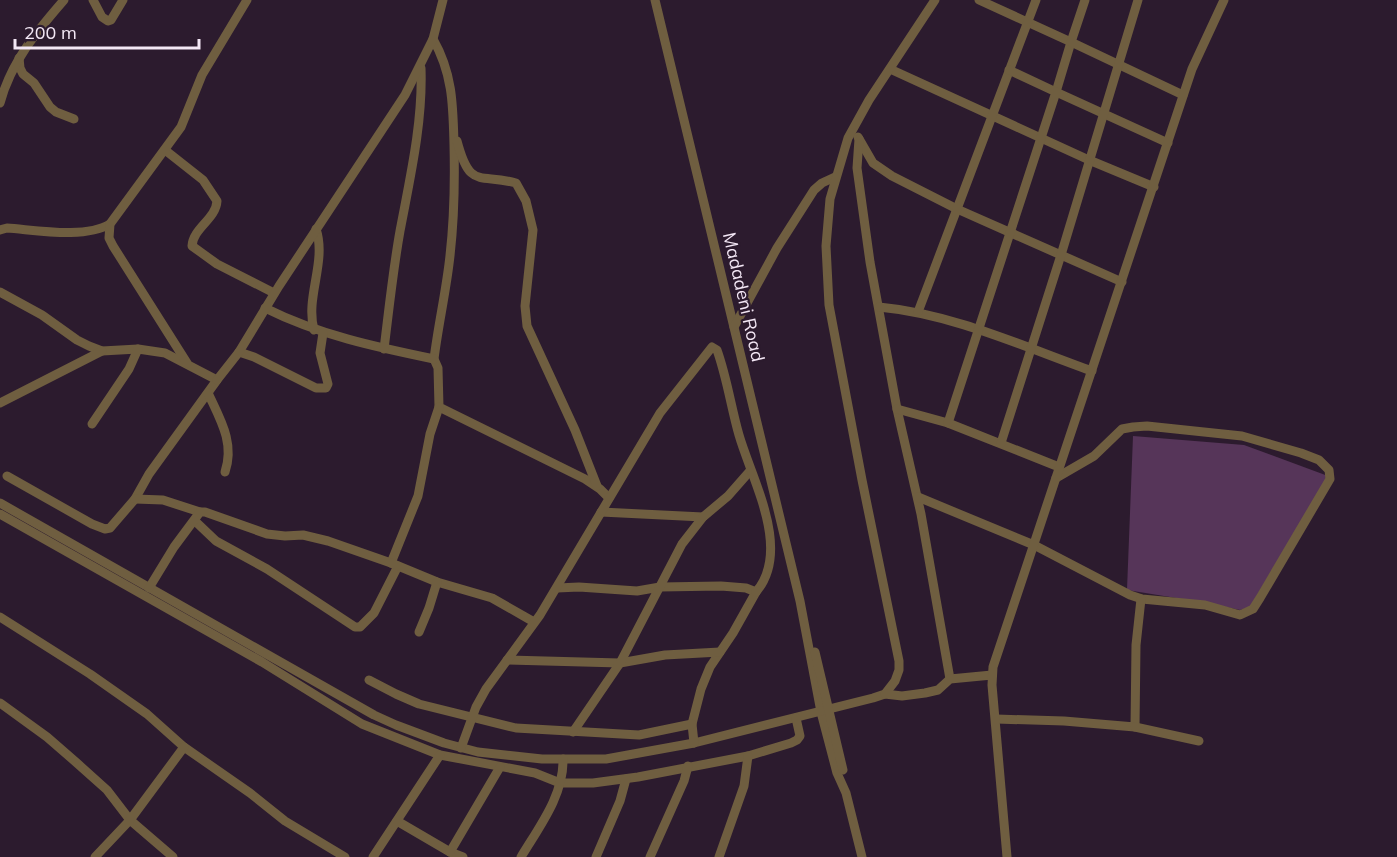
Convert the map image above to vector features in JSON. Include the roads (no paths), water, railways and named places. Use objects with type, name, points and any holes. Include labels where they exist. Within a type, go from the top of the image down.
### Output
[{"type":"street","points":[[0,103],[7,81],[19,58],[36,32],[64,0]]},
{"type":"street","points":[[96,1],[103,18],[108,21],[111,20],[123,0]]},
{"type":"street","points":[[0,230],[7,228],[83,232],[101,230],[110,224],[165,150],[187,116],[206,69],[247,0]]},
{"type":"street","points":[[7,476],[92,524],[105,530],[110,528],[135,499],[149,474],[238,351],[405,95],[433,39],[443,0]]},
{"type":"street","name":"Madadeni Road","points":[[655,0],[800,601],[837,773],[846,793],[862,857]]},
{"type":"street","points":[[885,694],[898,675],[899,661],[861,480],[829,305],[826,246],[830,199],[835,177],[853,127],[935,0]]},
{"type":"street","points":[[979,0],[1183,95]]},
{"type":"street","points":[[918,312],[1036,0]]},
{"type":"street","points":[[948,423],[1042,139],[1085,0]]},
{"type":"street","points":[[1001,443],[1138,0]]},
{"type":"street","points":[[1007,857],[992,675],[1183,95],[1192,69],[1224,0]]},
{"type":"street","points":[[135,499],[163,500],[197,516],[216,541],[286,581],[355,627],[360,627],[374,613],[418,496],[430,434],[439,406],[438,368],[434,359],[452,231],[453,128],[448,71],[433,39]]},
{"type":"street","points":[[19,58],[20,68],[50,106],[56,112],[74,119]]},
{"type":"street","points":[[384,349],[399,234],[414,161],[421,66]]},
{"type":"street","points":[[890,69],[1042,139],[1154,187]]},
{"type":"street","points":[[1009,70],[1168,143]]},
{"type":"street","points":[[853,127],[870,158],[892,176],[1009,233],[1122,282]]},
{"type":"street","points":[[453,128],[464,163],[471,173],[483,179],[516,183],[526,201],[533,230],[525,306],[527,326],[576,430],[597,486]]},
{"type":"street","points":[[859,139],[856,158],[859,185],[879,307],[897,409],[918,497],[950,679]]},
{"type":"street","points":[[165,150],[196,173],[216,201],[214,212],[194,237],[192,246],[197,252],[274,293]]},
{"type":"street","points":[[734,327],[777,248],[814,190],[835,177]]},
{"type":"street","points":[[110,224],[110,238],[113,246],[187,363]]},
{"type":"street","points":[[238,351],[316,388],[326,388],[328,384],[318,331],[312,313],[320,246],[316,229]]},
{"type":"street","points":[[0,292],[48,319],[77,340],[102,351]]},
{"type":"street","points":[[879,307],[949,319],[1092,371]]},
{"type":"street","points":[[265,308],[318,331],[384,349],[434,359]]},
{"type":"street","points":[[461,748],[486,689],[557,588],[660,413],[712,347],[717,350],[723,366],[739,434],[764,508],[771,542],[769,570],[765,582],[756,592],[733,633],[714,658],[701,689],[692,724],[694,743]]},
{"type":"street","points":[[92,424],[129,369],[138,349]]},
{"type":"street","points":[[0,403],[102,351],[138,349],[165,353],[217,380]]},
{"type":"street","points":[[208,393],[229,442],[225,472]]},
{"type":"street","points":[[439,406],[597,486],[609,498]]},
{"type":"street","points":[[897,409],[948,423],[1059,467]]},
{"type":"street","points":[[918,497],[1034,545],[1102,582],[1141,599],[1205,605],[1240,615],[1253,609],[1330,479],[1329,470],[1319,460],[1242,436],[1140,426],[1122,429],[1094,456],[1056,478]]},
{"type":"street","points":[[573,732],[620,663],[674,556],[704,517],[728,496],[750,471]]},
{"type":"street","points":[[0,503],[363,724],[441,755],[535,773],[560,783],[593,783],[748,756],[797,740],[800,735],[796,718]]},
{"type":"street","points":[[602,512],[704,517]]},
{"type":"street","points":[[148,588],[197,516],[212,513],[278,536],[303,535],[320,538],[437,582],[492,597],[534,622]]},
{"type":"street","points":[[0,514],[148,588],[375,715],[396,725],[461,748],[528,758],[606,759],[694,743],[885,694],[902,696],[934,691],[950,679],[992,675]]},
{"type":"street","points":[[419,632],[437,582]]},
{"type":"street","points":[[557,588],[579,587],[637,591],[660,587],[735,586],[756,592]]},
{"type":"street","points":[[1136,727],[1136,645],[1141,599]]},
{"type":"street","points":[[0,617],[147,714],[184,747],[250,793],[285,821],[345,857]]},
{"type":"street","points":[[507,660],[620,663],[665,655],[720,652]]},
{"type":"street","points":[[369,680],[419,704],[516,728],[639,735],[692,724]]},
{"type":"street","points":[[0,703],[47,737],[83,768],[106,790],[130,820],[170,856]]},
{"type":"street","points":[[996,719],[1136,727],[1199,741]]},
{"type":"street","points":[[95,857],[130,820],[184,747]]},
{"type":"street","points":[[373,857],[441,755]]},
{"type":"street","points":[[718,857],[744,786],[748,756]]},
{"type":"street","points":[[521,857],[555,798],[560,783],[563,759]]},
{"type":"street","points":[[650,857],[684,781],[688,766]]},
{"type":"street","points":[[450,852],[500,767]]},
{"type":"street","points":[[596,857],[620,801],[626,779]]},
{"type":"street","points":[[397,820],[450,852],[463,857]]}]
